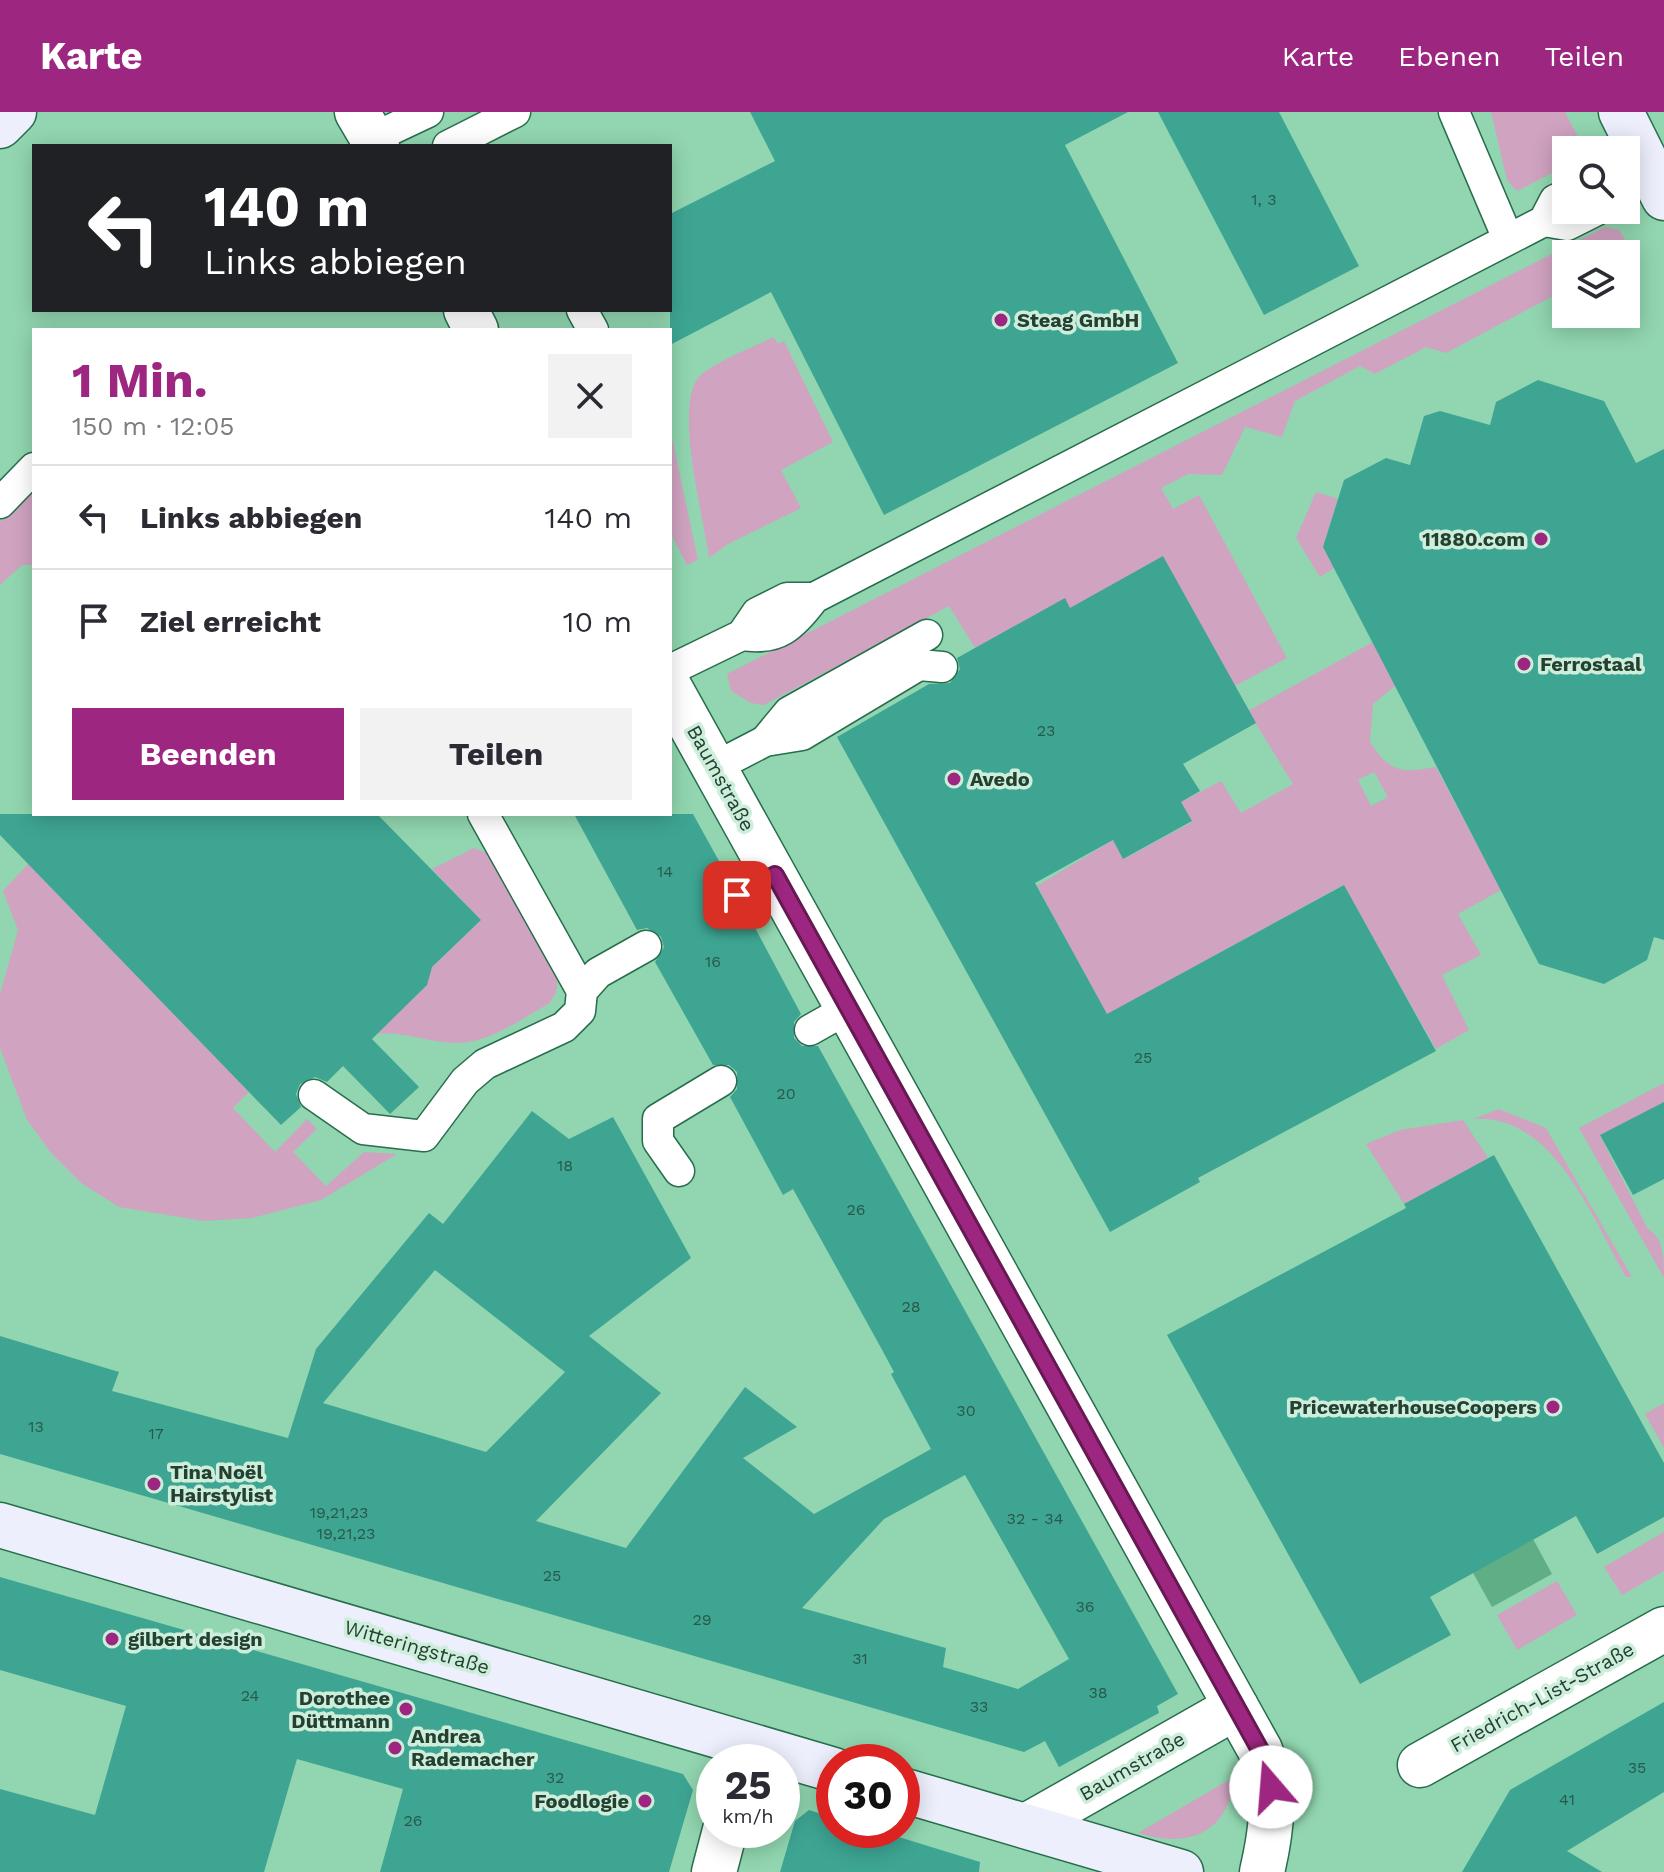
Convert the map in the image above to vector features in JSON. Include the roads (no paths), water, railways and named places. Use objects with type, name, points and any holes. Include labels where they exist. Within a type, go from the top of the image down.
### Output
[{"type":"street","points":[[0,126],[14,112]]},
{"type":"street","points":[[1621,112],[1651,177]]},
{"type":"street","name":"Baumstraße","points":[[672,692],[1260,1750],[1271,1787],[1270,1840],[1262,1872]]},
{"type":"street","name":"Witteringstraße","points":[[0,1525],[714,1744]]},
{"type":"street","name":"Friedrich-List-Straße","points":[[1420,1765],[1664,1629]]},
{"type":"street","name":"Baumstraße","points":[[1028,1825],[1236,1707]]},
{"type":"street","points":[[920,1795],[1181,1872]]},
{"type":"street","points":[[714,1872],[720,1848]]},
{"type":"lane","points":[[369,132],[428,112]]},
{"type":"lane","points":[[1454,112],[1508,239]]},
{"type":"lane","points":[[453,144],[502,123]]},
{"type":"lane","points":[[672,669],[742,635],[757,613],[787,598],[814,598],[1544,221],[1552,206]]},
{"type":"lane","points":[[1544,221],[1552,222]]},
{"type":"lane","points":[[0,503],[32,470]]},
{"type":"lane","points":[[765,741],[789,712],[927,635]]},
{"type":"lane","points":[[715,767],[765,741],[802,735],[919,665],[942,667]]},
{"type":"lane","points":[[314,1095],[363,1129],[424,1136],[465,1081],[485,1064],[564,1027],[580,1011],[582,991],[484,816]]},
{"type":"lane","points":[[737,895],[775,875]]},
{"type":"lane","points":[[582,991],[598,973],[646,946]]},
{"type":"lane","points":[[810,1030],[849,1008]]},
{"type":"lane","points":[[679,1171],[658,1141],[658,1119],[721,1081]]},
{"type":"place","name":"Steag GmbH","points":[[1001,320]]},
{"type":"place","name":"11880.com","points":[[1541,539]]},
{"type":"place","name":"Ferrostaal","points":[[1524,664]]},
{"type":"place","name":"Avedo","points":[[954,779]]},
{"type":"place","name":"PricewaterhouseCoopers","points":[[1553,1407]]},
{"type":"place","name":"Tina Noël Hairstylist","points":[[154,1484]]},
{"type":"place","name":"gilbert design","points":[[112,1639]]},
{"type":"place","name":"Dorothee Düttmann","points":[[406,1709]]},
{"type":"place","name":"Andrea Rademacher","points":[[395,1748]]},
{"type":"place","name":"Foodlogie","points":[[645,1801]]}]
